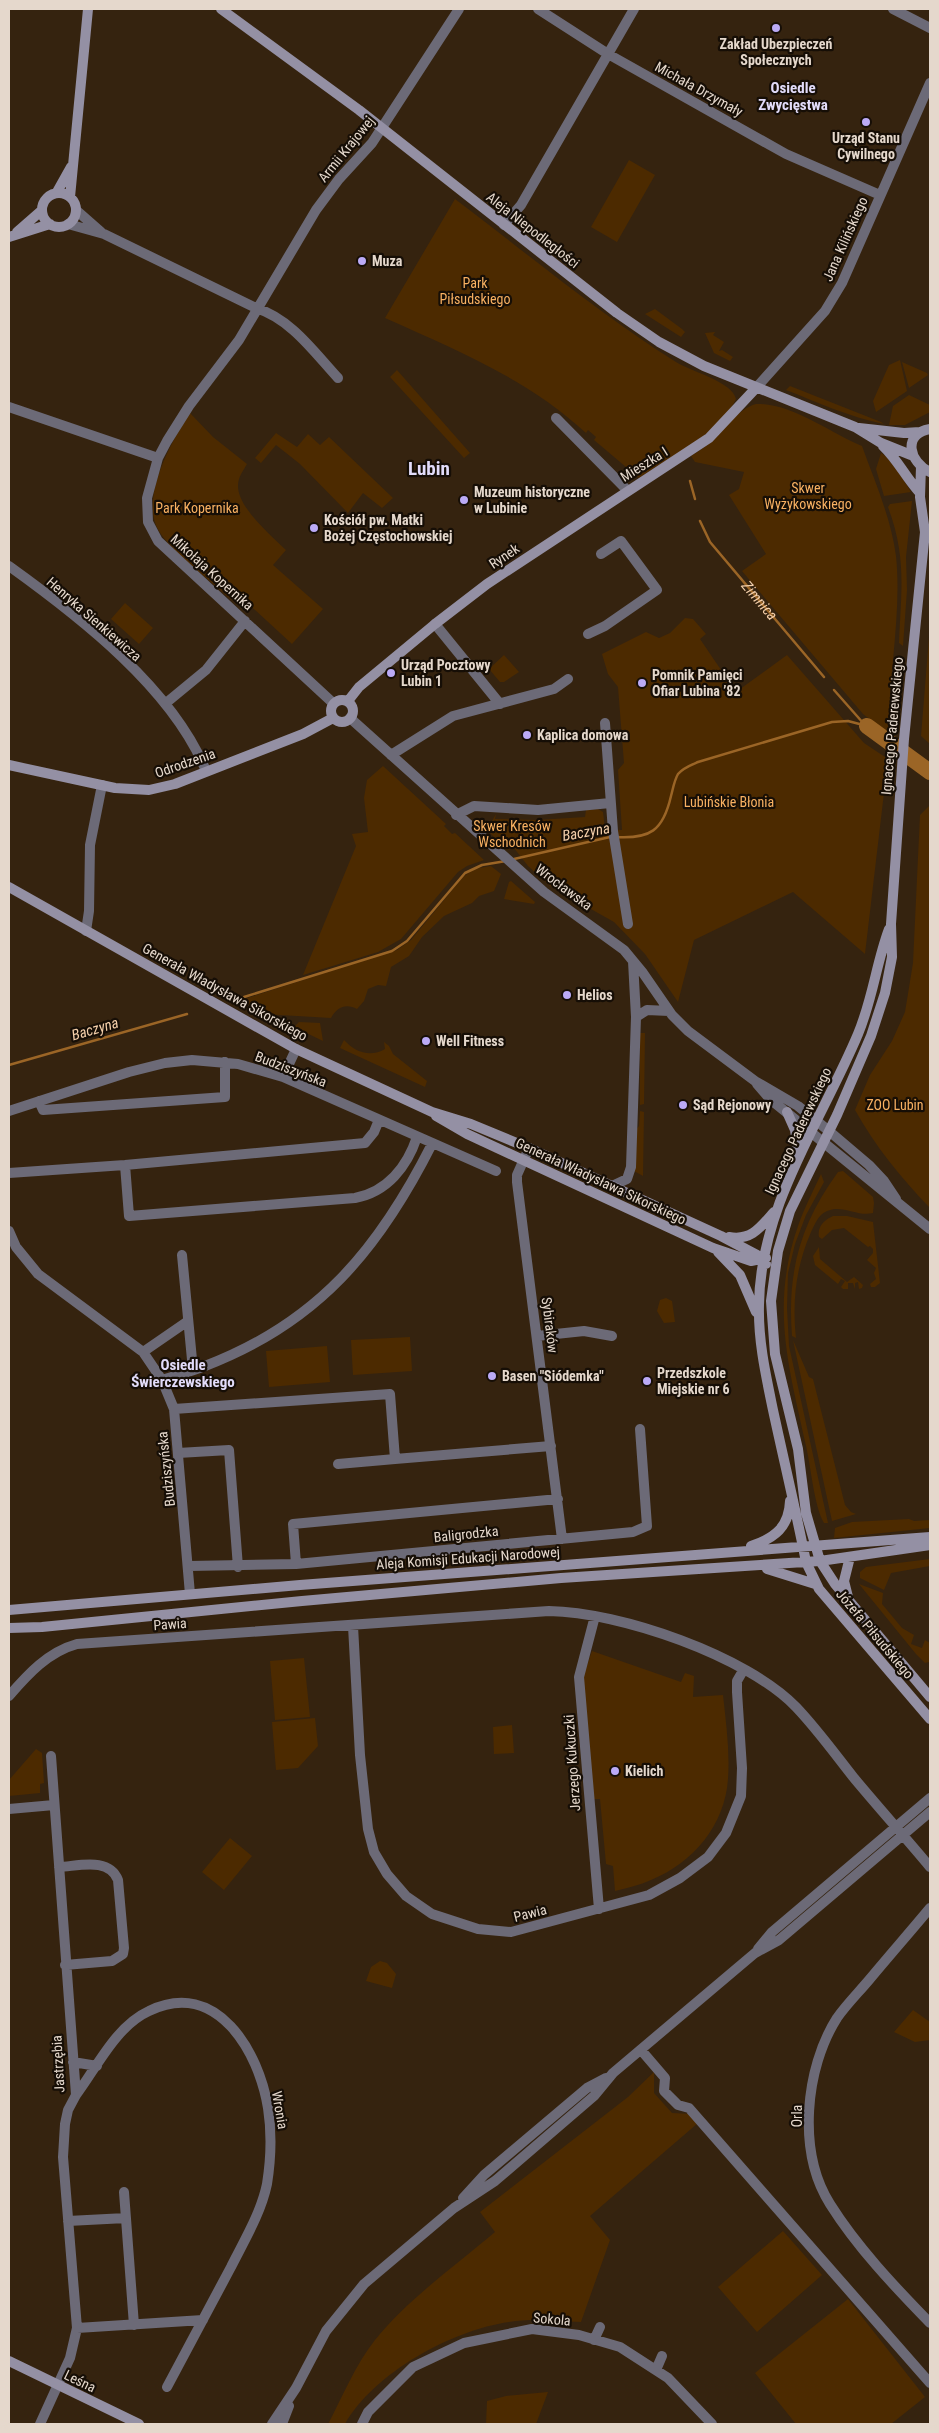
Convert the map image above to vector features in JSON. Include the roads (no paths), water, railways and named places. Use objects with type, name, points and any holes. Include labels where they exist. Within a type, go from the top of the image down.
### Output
[{"type":"street","points":[[88,9],[70,197],[76,210],[104,234]]},
{"type":"street","name":"Aleja Niepodległości","points":[[222,9],[382,128],[617,313],[659,342],[704,366],[856,427],[881,444],[911,455]]},
{"type":"street","name":"Armii Krajowej","points":[[256,308],[316,210],[382,128],[459,9]]},
{"type":"street","name":"Michała Drzymały","points":[[538,9],[608,54],[786,154],[880,195]]},
{"type":"street","points":[[504,225],[521,205],[634,9]]},
{"type":"street","points":[[893,9],[930,28]]},
{"type":"street","name":"Jana Kilińskiego","points":[[756,388],[825,311],[842,283],[930,83]]},
{"type":"street","points":[[74,162],[57,192],[44,200],[41,211],[42,216],[50,224],[59,227],[68,224],[75,215],[76,210]]},
{"type":"street","points":[[57,192],[70,197]]},
{"type":"street","points":[[11,235],[41,211]]},
{"type":"street","points":[[11,235],[50,224]]},
{"type":"street","points":[[68,224],[104,234],[256,308],[274,314],[295,331],[338,378]]},
{"type":"street","name":"Mikołaja Kopernika","points":[[256,308],[239,340],[190,406],[158,458],[147,498],[146,512],[152,533],[158,541],[333,703]]},
{"type":"street","name":"Mieszka I","points":[[536,550],[709,438],[756,388]]},
{"type":"street","points":[[9,407],[158,458]]},
{"type":"street","points":[[556,418],[627,490]]},
{"type":"street","name":"Aleja Niepodległości","points":[[856,427],[904,433],[920,432]]},
{"type":"street","points":[[926,469],[911,455],[911,447],[920,432],[930,428]]},
{"type":"street","points":[[881,444],[894,456],[902,473],[920,493]]},
{"type":"street","name":"Ignacego Paderewskiego","points":[[820,1561],[806,1514],[798,1449],[775,1354],[771,1319],[773,1278],[778,1251],[790,1211],[830,1131],[877,1021],[892,957],[891,924],[904,740],[925,532],[920,493],[926,469]]},
{"type":"street","name":"Ignacego Paderewskiego","points":[[925,532],[930,519]]},
{"type":"street","points":[[588,634],[605,626],[657,590],[621,541],[601,554]]},
{"type":"street","name":"Rynek","points":[[435,624],[487,584],[536,550]]},
{"type":"street","name":"Henryka Sienkiewicza","points":[[9,566],[105,642],[166,704],[195,745],[206,771]]},
{"type":"street","points":[[166,704],[206,670],[245,621]]},
{"type":"street","points":[[348,701],[359,687],[435,624],[500,704]]},
{"type":"street","points":[[391,755],[453,716],[554,688],[568,679]]},
{"type":"street","points":[[342,699],[348,701],[353,708],[350,718],[343,722],[333,718],[330,711],[333,703],[342,699]]},
{"type":"street","name":"Odrodzenia","points":[[9,765],[102,785],[149,790],[175,784],[303,734],[333,718]]},
{"type":"street","name":"Wrocławska","points":[[350,718],[456,816],[544,892],[614,941],[633,961],[669,1011],[688,1032],[755,1081],[798,1106],[830,1131],[869,1165],[884,1181],[896,1199]]},
{"type":"street","points":[[606,723],[610,804],[615,849],[628,924]]},
{"type":"street","points":[[86,931],[89,911],[90,845],[102,785]]},
{"type":"street","points":[[456,816],[474,806],[538,810],[610,804]]},
{"type":"street","name":"Generała Władysława Sikorskiego","points":[[9,887],[296,1049],[432,1112],[471,1124],[529,1148],[758,1254],[773,1278]]},
{"type":"street","name":"Ignacego Paderewskiego","points":[[806,1562],[767,1380],[759,1320],[763,1260],[778,1208],[799,1156],[864,1019],[891,924]]},
{"type":"street","points":[[612,1186],[627,1180],[631,1173],[635,1093],[633,961]]},
{"type":"street","points":[[635,1013],[651,985]]},
{"type":"street","points":[[635,1013],[646,1010],[669,1011]]},
{"type":"street","points":[[283,1077],[296,1049]]},
{"type":"street","name":"Budziszyńska","points":[[9,1111],[153,1065],[192,1060],[225,1062],[256,1068],[283,1077],[496,1171]]},
{"type":"street","points":[[39,1101],[44,1110],[225,1097],[225,1062]]},
{"type":"street","name":"Wrocławska","points":[[755,1081],[770,1099],[873,1184],[896,1199],[930,1229]]},
{"type":"street","name":"Generała Władysława Sikorskiego","points":[[432,1112],[448,1124],[713,1248],[752,1261],[763,1260]]},
{"type":"street","points":[[787,1112],[795,1130],[799,1156]]},
{"type":"street","points":[[9,1172],[125,1165],[364,1143],[374,1132],[379,1120]]},
{"type":"street","points":[[125,1165],[129,1216],[355,1198],[368,1196],[391,1182],[410,1155],[417,1137]]},
{"type":"street","points":[[162,1380],[193,1370],[255,1343],[298,1317],[327,1294],[374,1242],[395,1210],[432,1144]]},
{"type":"street","name":"Sybiraków","points":[[529,1148],[517,1175],[517,1182],[562,1539]]},
{"type":"street","points":[[720,1236],[740,1238],[752,1235],[778,1208]]},
{"type":"street","name":"Budziszyńska","points":[[9,1230],[16,1247],[38,1274],[143,1352],[162,1380],[174,1409],[190,1594]]},
{"type":"street","points":[[713,1248],[740,1275],[759,1320]]},
{"type":"street","points":[[763,1260],[778,1251]]},
{"type":"street","points":[[182,1255],[193,1370]]},
{"type":"street","points":[[143,1352],[188,1322]]},
{"type":"street","points":[[537,1336],[584,1331],[612,1336]]},
{"type":"street","points":[[174,1409],[390,1394],[395,1459]]},
{"type":"street","name":"Baligrodzka","points":[[189,1566],[238,1567],[296,1564],[633,1532],[647,1526],[640,1429]]},
{"type":"street","points":[[338,1464],[551,1446]]},
{"type":"street","points":[[178,1453],[229,1450],[238,1567]]},
{"type":"street","points":[[737,1551],[768,1540],[776,1535],[787,1519],[790,1492]]},
{"type":"street","points":[[296,1564],[292,1524],[558,1498]]},
{"type":"street","name":"Aleja Komisji Edukacji Narodowej","points":[[9,1610],[190,1594],[930,1537]]},
{"type":"street","name":"Aleja Komisji Edukacji Narodowej","points":[[42,1627],[312,1600],[561,1578],[820,1561],[930,1545]]},
{"type":"street","points":[[850,1557],[844,1581],[850,1602]]},
{"type":"street","name":"Józefa Piłsudskiego","points":[[820,1561],[850,1602],[930,1697]]},
{"type":"street","name":"Józefa Piłsudskiego","points":[[806,1562],[816,1584],[930,1719]]},
{"type":"street","points":[[746,1567],[777,1571],[816,1584]]},
{"type":"street","name":"Pawia","points":[[9,1696],[42,1662],[58,1651],[77,1644],[549,1611],[595,1616],[675,1639],[744,1669],[795,1706],[930,1867]]},
{"type":"street","name":"Jerzego Kukuczki","points":[[595,1616],[579,1677],[599,1909]]},
{"type":"street","name":"Pawia","points":[[353,1626],[360,1755],[368,1829],[374,1852],[387,1874],[406,1896],[432,1914],[478,1929],[511,1932],[648,1894],[680,1878],[708,1857],[726,1833],[741,1796],[742,1768],[737,1692],[738,1681],[744,1669]]},
{"type":"street","points":[[9,1628],[42,1627]]},
{"type":"street","points":[[9,1637],[42,1627]]},
{"type":"street","name":"Jastrzębia","points":[[40,2424],[70,2358],[77,2328],[63,2157],[65,2124],[68,2110],[76,2096],[51,1756]]},
{"type":"street","points":[[272,2424],[296,2388],[326,2331],[364,2284],[454,2208],[502,2175],[594,2096],[610,2076],[755,1953],[772,1932],[930,1798]]},
{"type":"street","points":[[9,1809],[54,1805]]},
{"type":"street","points":[[755,1953],[779,1940],[930,1812]]},
{"type":"street","points":[[59,1867],[99,1864],[106,1866],[115,1873],[118,1880],[124,1948],[123,1954],[112,1961],[65,1965]]},
{"type":"street","name":"Orla","points":[[930,1908],[838,2018],[822,2047],[817,2062],[811,2090],[810,2117],[811,2144],[817,2176],[829,2203],[886,2277],[930,2322]]},
{"type":"street","name":"Wronia","points":[[76,2096],[124,2028],[142,2015],[164,2005],[191,2003],[209,2008],[223,2018],[234,2031],[257,2069],[268,2107],[271,2133],[266,2186],[251,2227],[167,2387]]},
{"type":"street","points":[[641,2050],[665,2078],[664,2091],[678,2106],[689,2108],[930,2382]]},
{"type":"street","points":[[73,2062],[97,2066]]},
{"type":"street","points":[[124,2192],[134,2325]]},
{"type":"street","points":[[68,2221],[126,2218]]},
{"type":"street","points":[[77,2328],[203,2320]]},
{"type":"street","points":[[594,2340],[600,2327]]},
{"type":"street","name":"Sokola","points":[[362,2424],[368,2412],[413,2367],[464,2343],[532,2329],[594,2340],[620,2347],[668,2378],[712,2424]]},
{"type":"street","points":[[656,2370],[662,2356]]},
{"type":"street","name":"Leśna","points":[[9,2360],[58,2386],[139,2424]]},
{"type":"street","points":[[282,2424],[296,2388]]},
{"type":"waterway","name":"Zimnica","points":[[690,481],[695,499]]},
{"type":"waterway","name":"Zimnica","points":[[700,521],[710,542],[824,677]]},
{"type":"waterway","name":"Zimnica","points":[[834,690],[864,724]]},
{"type":"waterway","name":"Baczyna","points":[[616,837],[646,834],[659,825],[668,808],[678,774],[693,764],[832,722],[848,721],[867,726]]},
{"type":"waterway","name":"Zimnica","points":[[867,726],[930,772]]},
{"type":"waterway","name":"Baczyna","points":[[514,859],[610,837]]},
{"type":"waterway","name":"Baczyna","points":[[244,997],[392,951],[407,941],[465,873],[482,865],[506,861]]},
{"type":"waterway","name":"Baczyna","points":[[9,1065],[187,1014]]},
{"type":"place","name":"Zakład Ubezpieczeń Społecznych","points":[[776,28]]},
{"type":"place","name":"Urząd Stanu Cywilnego","points":[[866,122]]},
{"type":"place","name":"Muza","points":[[362,261]]},
{"type":"place","name":"Muzeum historyczne w Lubinie","points":[[464,500]]},
{"type":"place","name":"Kościół pw. Matki Bożej Częstochowskiej","points":[[314,528]]},
{"type":"place","name":"Urząd Pocztowy Lubin 1","points":[[391,673]]},
{"type":"place","name":"Pomnik Pamięci Ofiar Lubina ’82","points":[[642,683]]},
{"type":"place","name":"Kaplica domowa","points":[[527,735]]},
{"type":"place","name":"Helios","points":[[567,995]]},
{"type":"place","name":"Well Fitness","points":[[426,1041]]},
{"type":"place","name":"Sąd Rejonowy","points":[[683,1105]]},
{"type":"place","name":"Basen \"Siódemka\"","points":[[492,1376]]},
{"type":"place","name":"Przedszkole Miejskie nr 6","points":[[647,1381]]},
{"type":"place","name":"Kielich","points":[[615,1771]]},
{"type":"district","name":"Osiedle Zwycięstwa","points":[[793,96]]},
{"type":"district","name":"Lubin","points":[[429,468]]},
{"type":"district","name":"Osiedle Świerczewskiego","points":[[183,1374]]},
{"type":"park label","name":"Park Piłsudskiego","points":[[475,292]]},
{"type":"park label","name":"Skwer Wyżykowskiego","points":[[808,496]]},
{"type":"park label","name":"Park Kopernika","points":[[197,508]]},
{"type":"park label","name":"Lubińskie Błonia","points":[[729,802]]},
{"type":"park label","name":"Skwer Kresów Wschodnich","points":[[512,834]]},
{"type":"park label","name":"ZOO Lubin","points":[[895,1105]]}]
